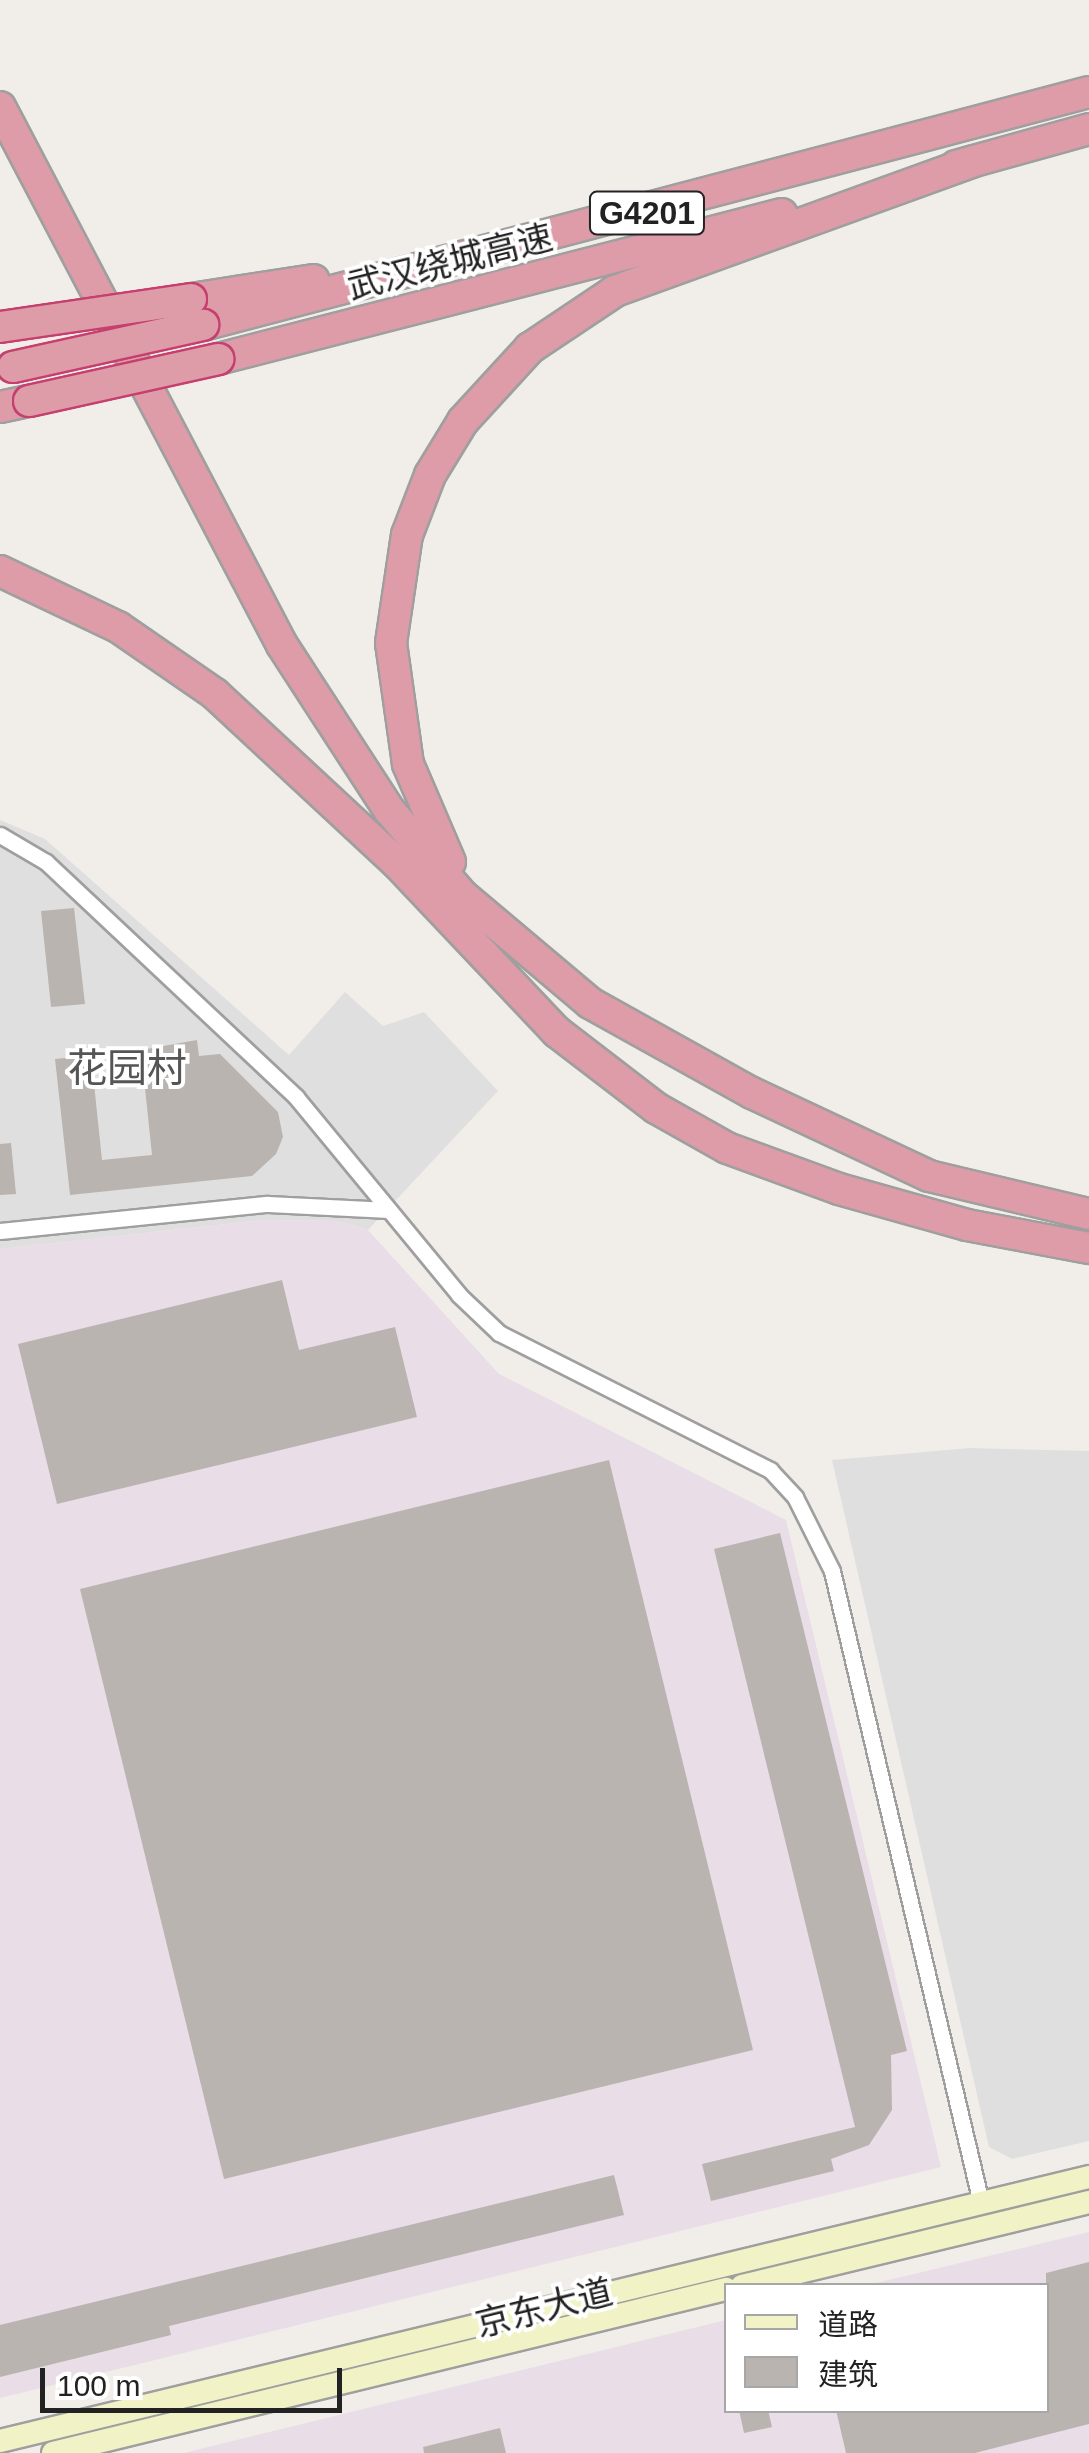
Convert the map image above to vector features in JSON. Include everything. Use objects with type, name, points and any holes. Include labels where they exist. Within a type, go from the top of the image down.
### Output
[{"type":"highway","name":"武汉绕城高速","points":[[197,312],[505,250],[1089,92]]},
{"type":"highway","points":[[0,107],[318,706],[388,810],[494,926],[590,1003],[752,1093],[930,1176],[1089,1214]]},
{"type":"highway","name":"武汉绕城高速","points":[[15,404],[218,359],[1089,129]]},
{"type":"highway","points":[[0,146],[265,655],[397,862]]},
{"type":"highway","points":[[494,926],[429,824],[395,703],[391,643],[400,560],[417,504],[445,448],[518,359],[615,291],[972,162]]},
{"type":"highway","points":[[0,328],[197,312]]},
{"type":"highway","points":[[6,368],[197,312]]},
{"type":"highway","points":[[0,572],[77,604],[184,670],[397,862],[557,1032],[690,1129],[782,1170],[896,1206],[1089,1248]]},
{"type":"main road","name":"京东大道","points":[[0,2441],[1089,2176]]},
{"type":"main road","points":[[754,2283],[1089,2202]]},
{"type":"main road","name":"京东大道","points":[[52,2453],[724,2289]]},
{"type":"street","points":[[0,835],[46,862],[296,1097],[389,1210],[499,1333],[770,1470],[806,1513],[832,1572],[982,2202]]},
{"type":"street","points":[[0,1230],[268,1204],[389,1210]]},
{"type":"shaded area","points":[[0,820],[45,839],[289,1055],[345,992],[383,1026],[424,1012],[498,1091],[368,1230],[338,1221],[263,1220],[0,1249]]},
{"type":"shaded area","points":[[263,1220],[338,1221],[368,1230],[499,1374],[786,1520],[941,2167],[0,2398],[0,1249]]},
{"type":"shaded area","points":[[970,1448],[1089,1451],[1089,2141],[1012,2159],[989,2147],[832,1460]]},
{"type":"shaded area","points":[[1089,2232],[1089,2453],[184,2453],[724,2320],[724,2413],[1049,2413],[1049,2283],[876,2283]]},
{"type":"building","points":[[74,908],[85,1004],[51,1007],[41,911]]},
{"type":"building","points":[[197,1040],[199,1056],[220,1054],[278,1112],[283,1137],[276,1154],[252,1176],[70,1195],[55,1059],[91,1055],[102,1160],[152,1155],[141,1050]]},
{"type":"building","points":[[11,1143],[16,1194],[0,1195],[0,1144]]},
{"type":"building","points":[[282,1280],[299,1350],[395,1327],[417,1417],[57,1504],[18,1344]]},
{"type":"building","points":[[609,1460],[753,2050],[224,2179],[80,1589]]},
{"type":"building","points":[[780,1533],[907,2051],[891,2055],[892,2110],[869,2145],[831,2159],[834,2171],[711,2201],[702,2164],[855,2127],[714,1549]]},
{"type":"building","points":[[614,2175],[624,2215],[169,2326],[171,2335],[0,2377],[0,2325]]},
{"type":"building","points":[[1089,2262],[1089,2424],[975,2453],[846,2453],[837,2413],[1049,2413],[1046,2273]]},
{"type":"building","points":[[740,2413],[769,2413],[772,2427],[744,2433]]},
{"type":"building","points":[[500,2428],[506,2453],[424,2453],[423,2447]]},
{"type":"district","name":"花园村","points":[[127,1068]]}]
